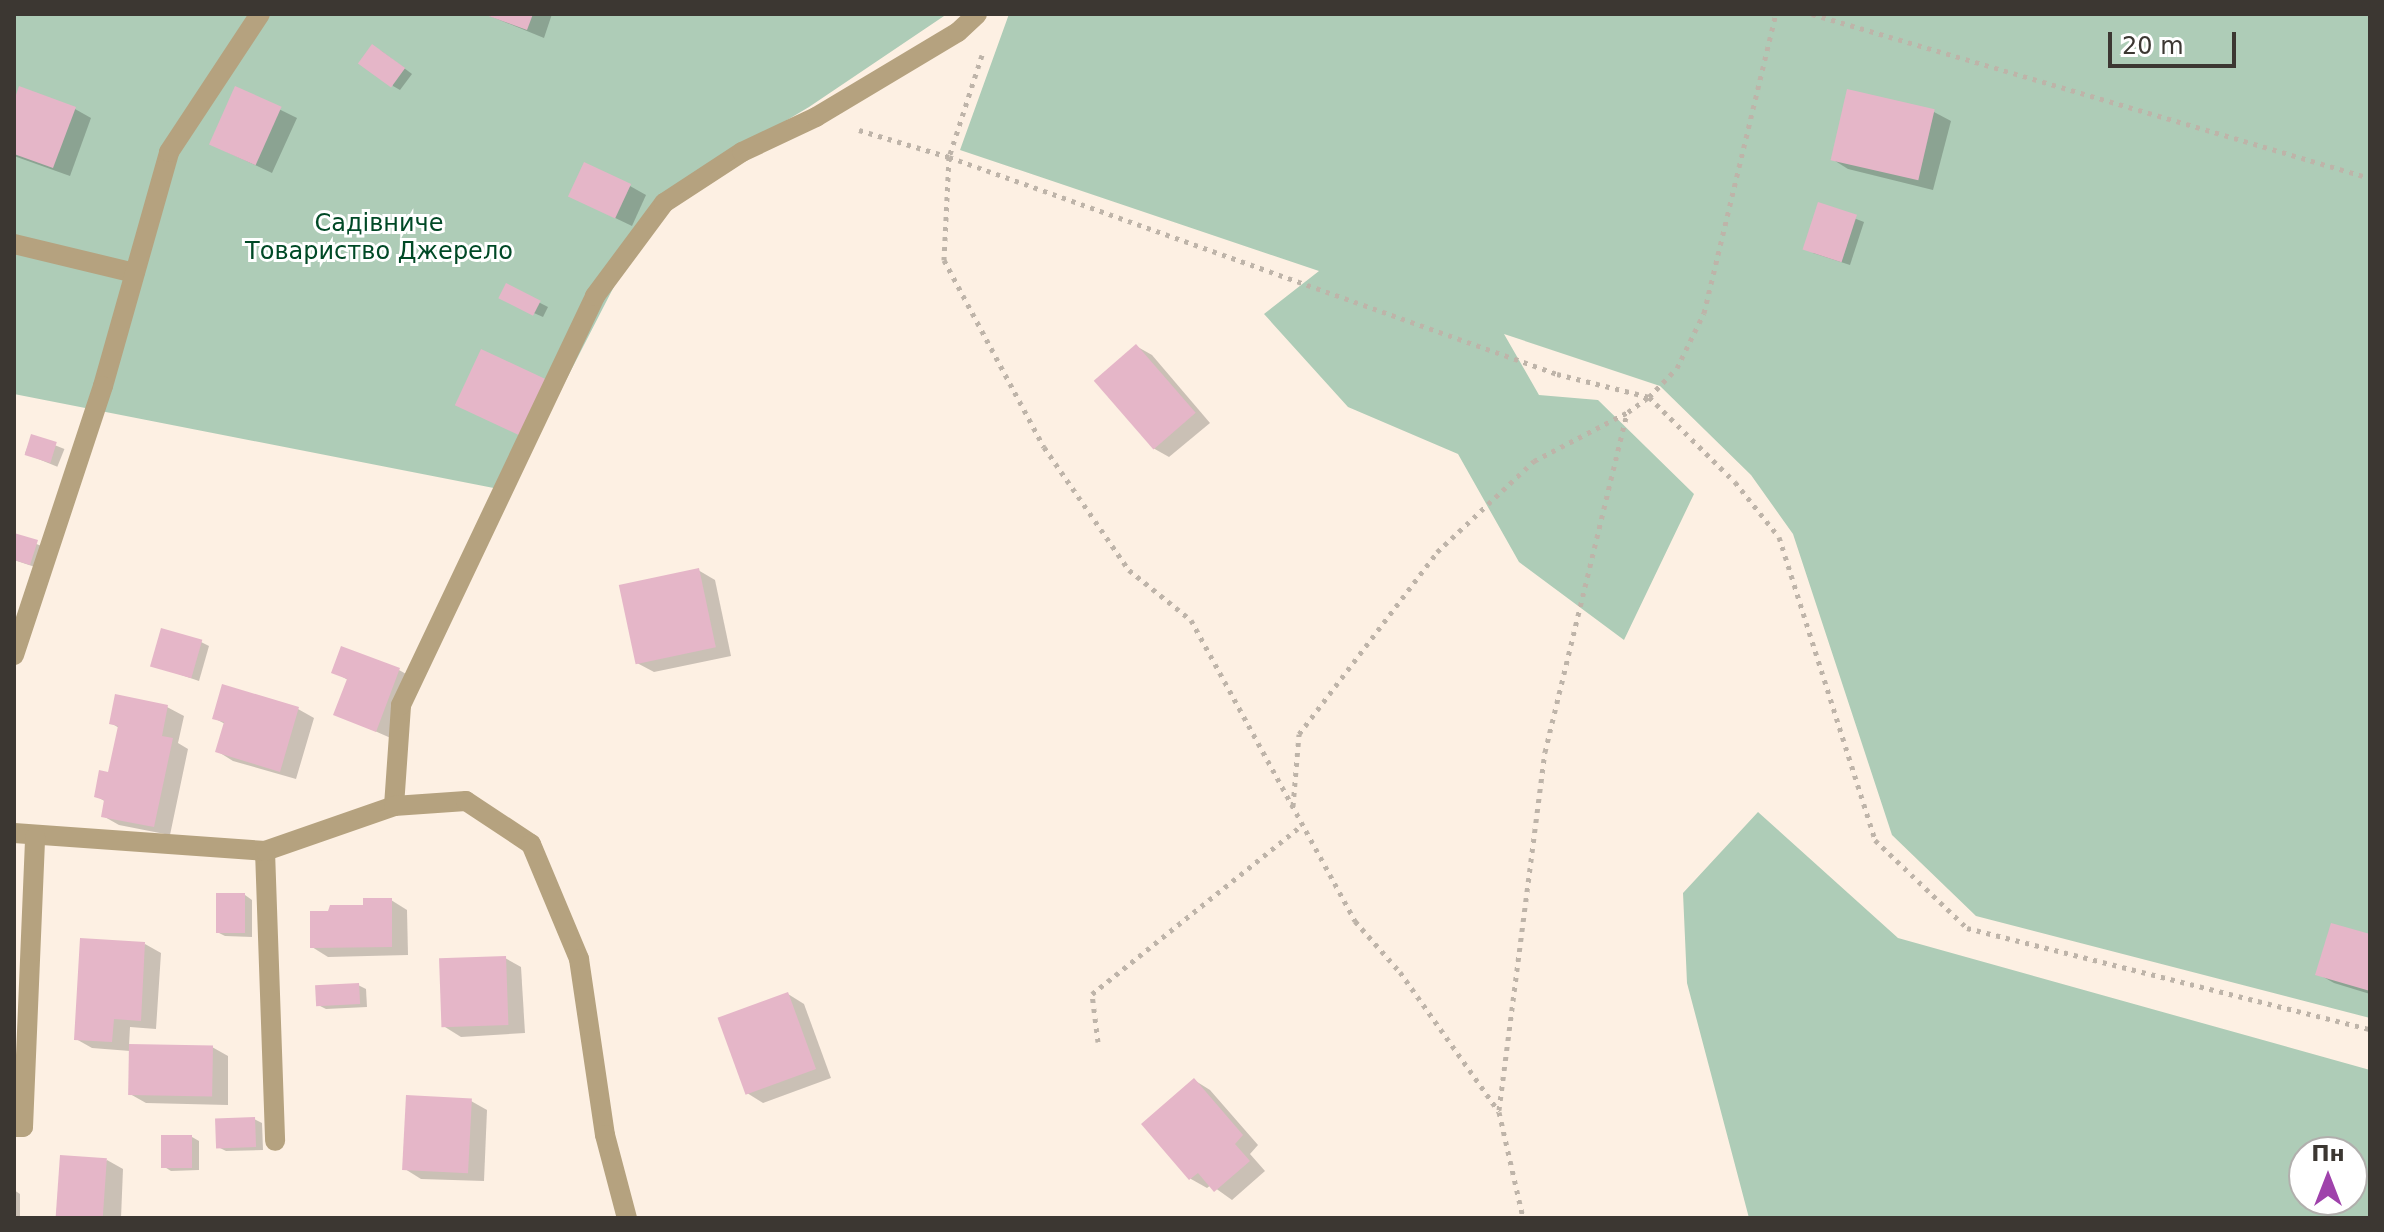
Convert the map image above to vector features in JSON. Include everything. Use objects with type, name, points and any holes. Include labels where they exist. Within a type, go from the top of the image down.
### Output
[{"type":"street","points":[[14,655],[103,386],[169,152],[260,14]]},
{"type":"street","points":[[394,806],[401,705],[595,296],[664,203],[742,152],[816,117],[958,32],[977,14]]},
{"type":"street","points":[[14,244],[135,273]]},
{"type":"street","points":[[14,833],[35,837],[265,851],[394,806],[466,801],[531,844],[579,959],[605,1135],[627,1218]]},
{"type":"street","points":[[14,1127],[23,1127],[35,837]]},
{"type":"street","points":[[265,851],[275,1141]]},
{"type":"path","points":[[1292,810],[1299,734],[1437,552],[1534,461],[1628,412],[1649,397],[1677,368],[1704,313],[1776,14]]},
{"type":"path","points":[[1812,14],[2370,178]]},
{"type":"path","points":[[986,43],[949,157],[944,260],[1044,447],[1129,570],[1191,620],[1355,921],[1400,972],[1499,1112]]},
{"type":"path","points":[[816,117],[949,157],[1557,374],[1649,397],[1735,482],[1779,537],[1875,840],[1967,928],[2370,1029]]},
{"type":"path","points":[[1523,1218],[1499,1112],[1545,752],[1628,412]]},
{"type":"path","points":[[1098,1042],[1092,994],[1301,826]]},
{"type":"green space","name":"Садівниче Товариство Джерело","points":[[14,14],[947,14],[809,107],[661,195],[509,491],[14,394]]},
{"type":"green space","points":[[1009,14],[2370,14],[2370,1018],[1976,916],[1892,835],[1793,534],[1751,475],[1660,386],[1504,334],[1539,395],[1598,400],[1694,494],[1624,640],[1519,562],[1458,454],[1348,407],[1264,314],[1319,271],[960,150]]},
{"type":"green space","points":[[1758,812],[1898,938],[2370,1070],[2370,1218],[1749,1218],[1687,983],[1683,893]]},
{"type":"building","points":[[483,14],[533,14],[527,30]]},
{"type":"building","points":[[372,44],[405,68],[391,88],[358,63]]},
{"type":"building","points":[[19,86],[76,107],[53,168],[14,154],[14,101]]},
{"type":"building","points":[[235,86],[282,107],[256,165],[209,144]]},
{"type":"building","points":[[1847,89],[1935,109],[1918,180],[1831,160]]},
{"type":"building","points":[[584,162],[631,184],[615,218],[568,196]]},
{"type":"building","points":[[1818,202],[1857,215],[1842,262],[1803,250]]},
{"type":"building","points":[[506,283],[541,301],[533,316],[498,298]]},
{"type":"building","points":[[1136,344],[1196,413],[1153,449],[1094,381]]},
{"type":"building","points":[[481,349],[545,379],[519,435],[455,405]]},
{"type":"building","points":[[31,434],[57,442],[50,463],[25,455]]},
{"type":"building","points":[[14,533],[38,540],[30,565],[14,560]]},
{"type":"building","points":[[699,568],[716,647],[636,664],[619,585]]},
{"type":"building","points":[[161,628],[202,640],[191,678],[150,666]]},
{"type":"building","points":[[341,646],[400,668],[376,732],[333,715],[347,679],[331,673]]},
{"type":"building","points":[[222,684],[299,707],[280,772],[215,752],[224,722],[212,719]]},
{"type":"building","points":[[115,694],[168,705],[162,736],[173,738],[154,827],[101,817],[104,800],[94,797],[99,770],[108,772],[118,726],[109,724]]},
{"type":"building","points":[[216,893],[245,893],[245,933],[216,933]]},
{"type":"building","points":[[363,898],[392,898],[392,947],[310,948],[310,911],[328,911],[330,905],[363,905]]},
{"type":"building","points":[[2331,923],[2370,934],[2370,991],[2315,975]]},
{"type":"building","points":[[80,938],[145,942],[141,1021],[114,1019],[112,1042],[74,1040]]},
{"type":"building","points":[[506,956],[508,1025],[441,1027],[439,958]]},
{"type":"building","points":[[359,983],[360,1004],[316,1006],[315,985]]},
{"type":"building","points":[[788,992],[816,1069],[746,1095],[718,1018]]},
{"type":"building","points":[[129,1044],[213,1045],[212,1096],[128,1095]]},
{"type":"building","points":[[1194,1078],[1243,1135],[1235,1144],[1250,1161],[1214,1192],[1198,1173],[1189,1180],[1141,1124]]},
{"type":"building","points":[[406,1095],[472,1098],[468,1173],[402,1170]]},
{"type":"building","points":[[255,1117],[256,1147],[216,1148],[215,1118]]},
{"type":"building","points":[[161,1135],[192,1135],[192,1168],[161,1168]]},
{"type":"building","points":[[60,1155],[107,1158],[103,1218],[56,1218]]}]
